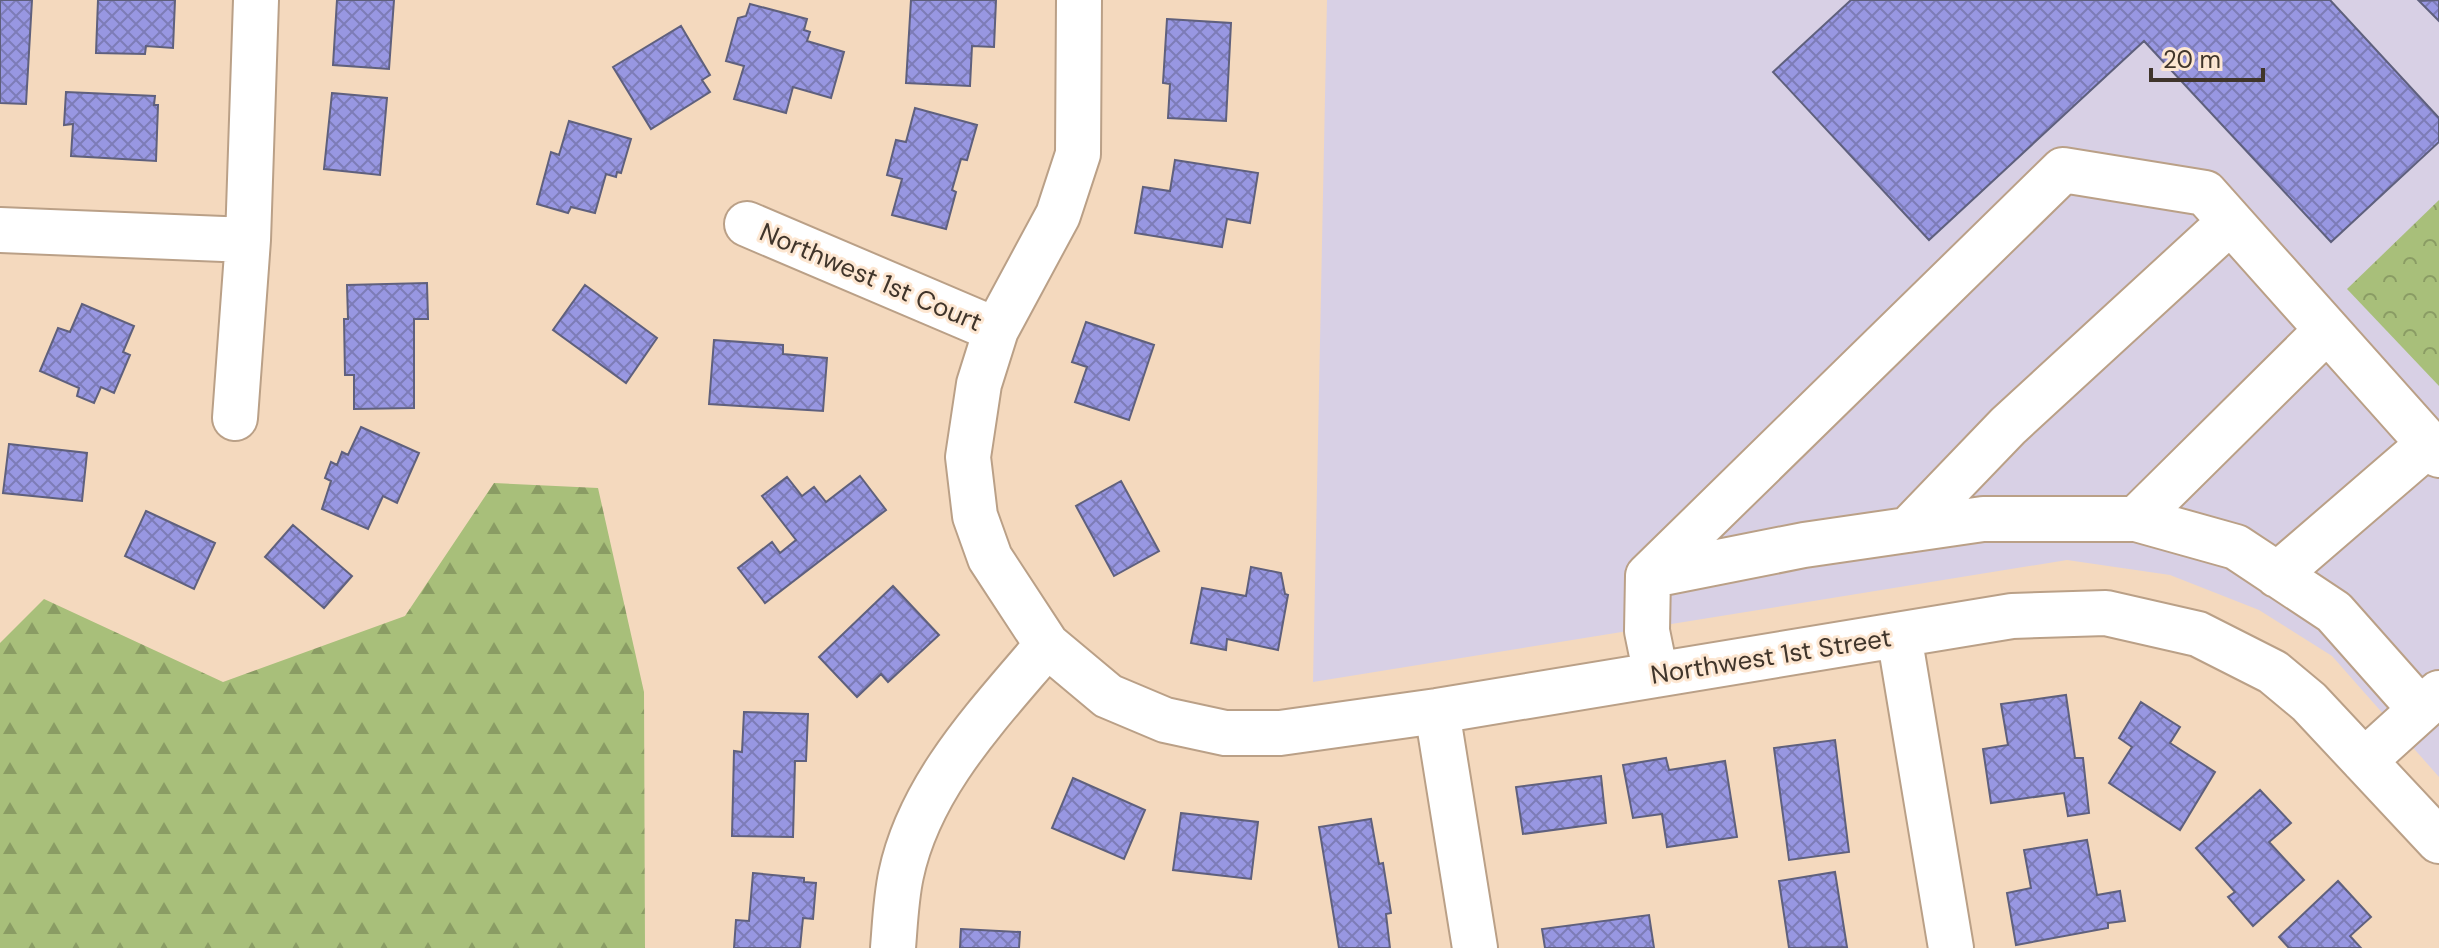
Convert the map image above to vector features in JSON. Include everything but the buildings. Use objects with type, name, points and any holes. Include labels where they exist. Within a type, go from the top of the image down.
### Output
[{"type":"street","points":[[235,418],[248,240],[256,0]]},
{"type":"street","name":"Northwest 1st Street","points":[[1079,0],[1078,154],[1058,215],[996,330],[979,384],[968,457],[975,516],[990,558],[1047,645],[1108,696],[1165,720],[1225,733],[1280,733],[1437,711],[2012,616],[2106,613],[2198,634],[2273,672],[2309,702],[2439,841]]},
{"type":"street","points":[[1656,675],[1647,631],[1648,576],[2063,170],[2205,193],[2434,450],[2277,575]]},
{"type":"street","points":[[1908,530],[2008,426],[2230,222]]},
{"type":"street","name":"Northwest 1st Court","points":[[747,224],[996,330]]},
{"type":"street","points":[[0,230],[248,240]]},
{"type":"street","points":[[2136,519],[2327,330]]},
{"type":"street","points":[[1648,576],[1804,545],[1983,519],[2136,519],[2236,547],[2334,612],[2430,701],[2364,761]]},
{"type":"street","points":[[1899,635],[1951,948]]},
{"type":"street","points":[[893,948],[901,875],[913,837],[930,801],[960,749],[1047,645]]},
{"type":"street","points":[[1437,711],[1475,948]]},
{"type":"shaded area","points":[[1327,0],[2439,0],[2439,777],[2332,656],[2259,610],[2170,575],[2067,560],[1313,682]]},
{"type":"green space","points":[[2439,200],[2439,386],[2347,289]]},
{"type":"green space","points":[[494,483],[598,488],[644,692],[645,948],[0,948],[0,643],[44,599],[223,682],[405,616]]}]
